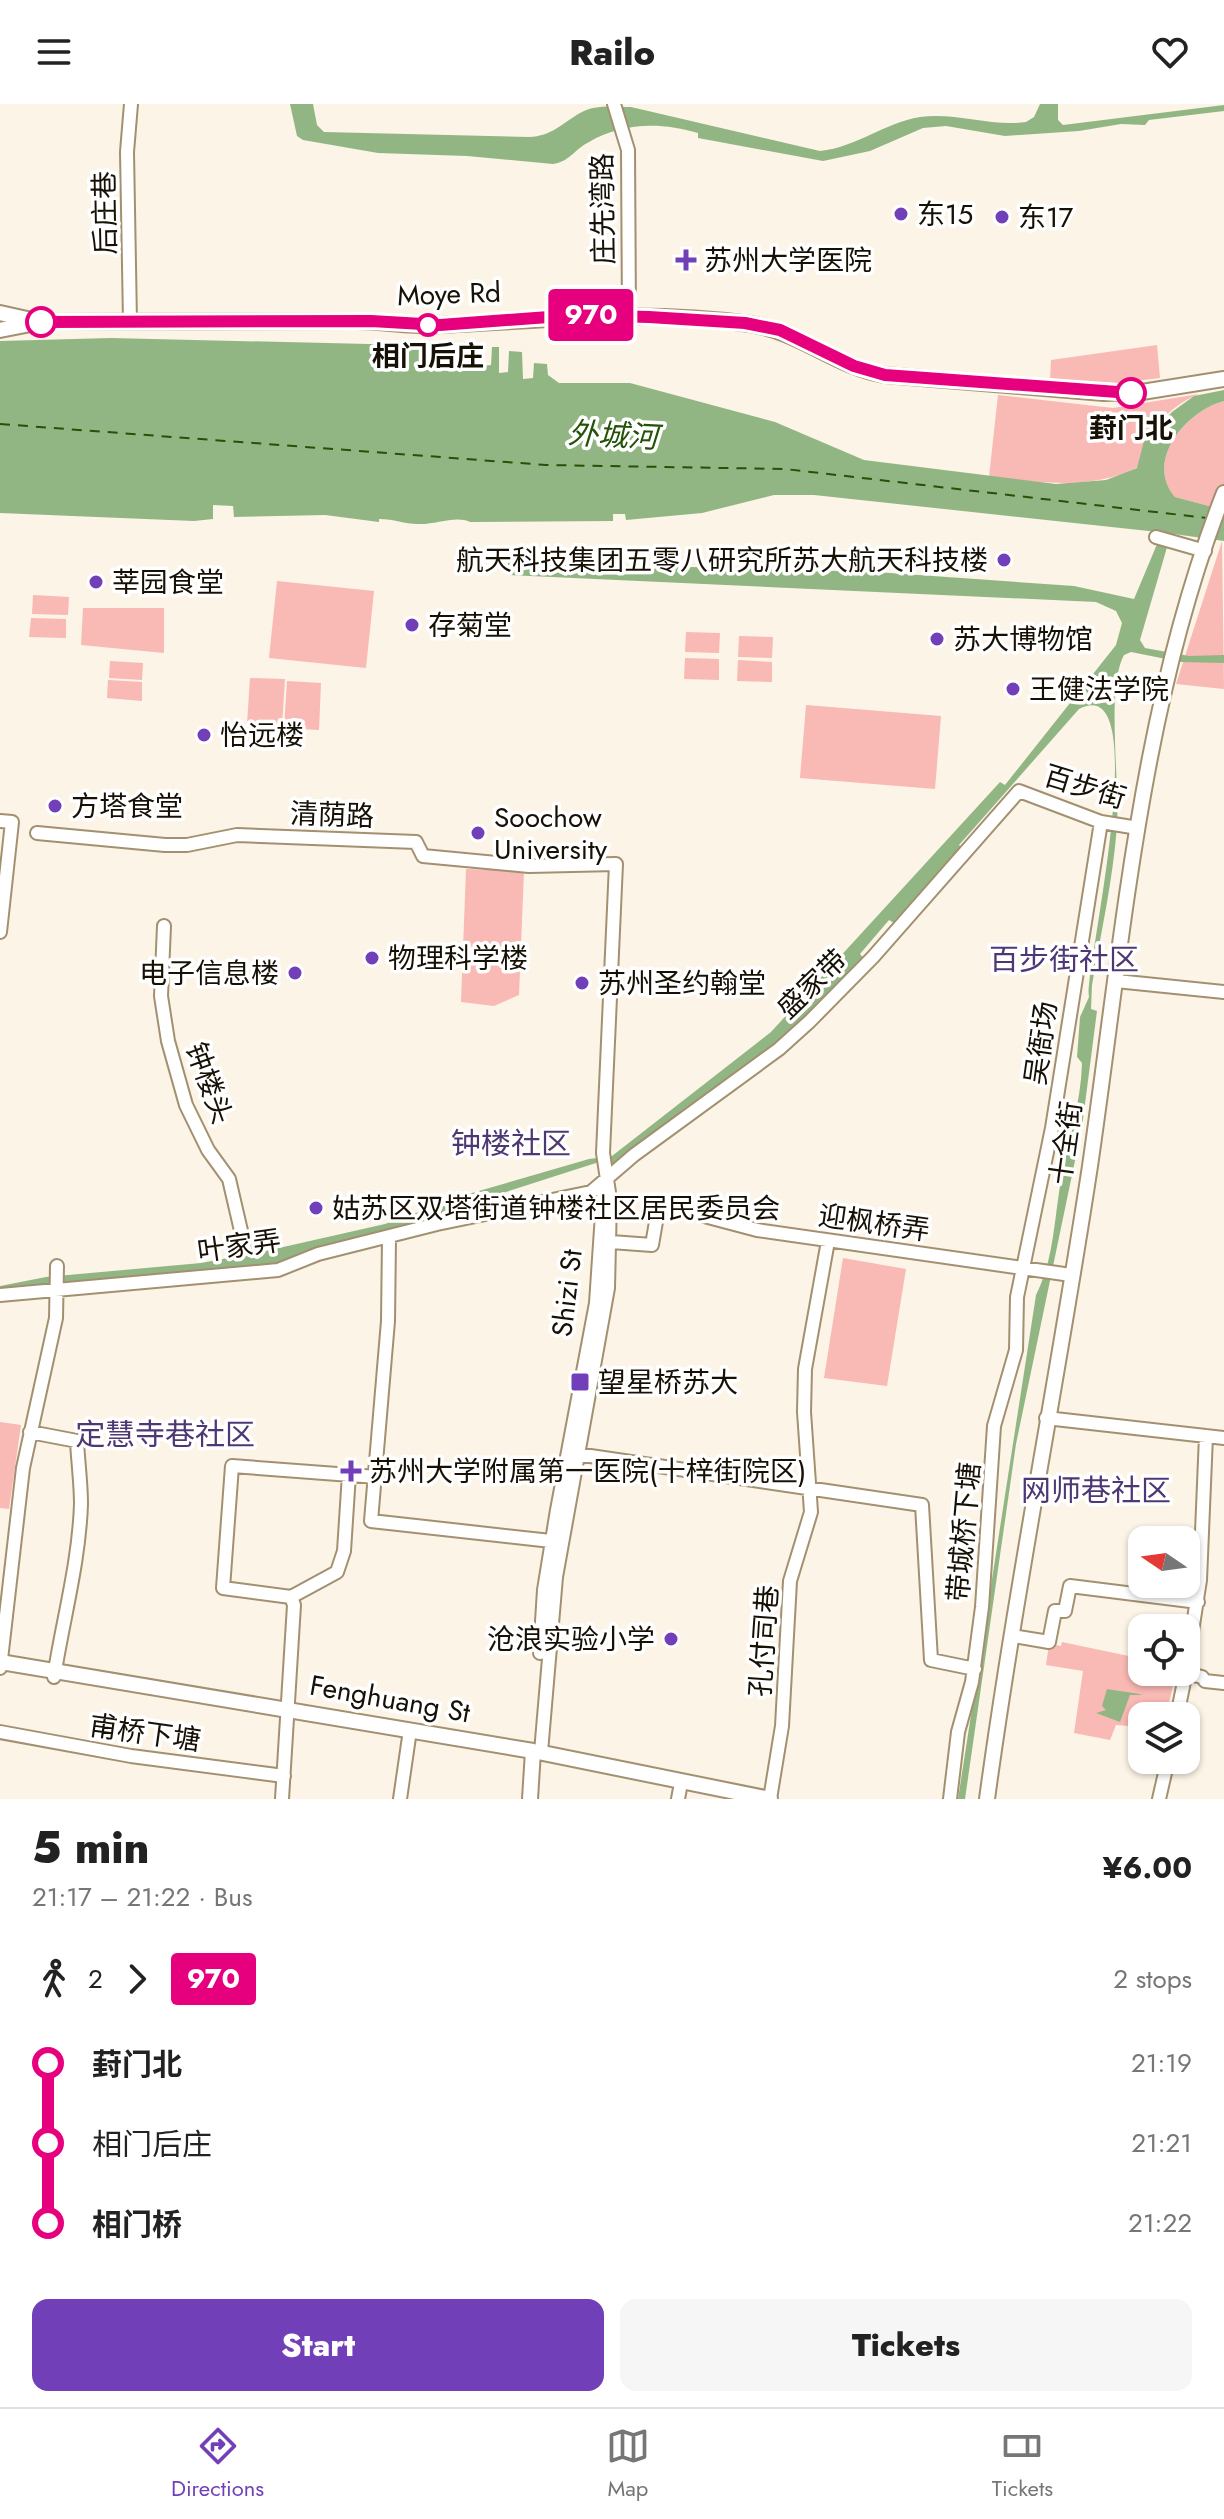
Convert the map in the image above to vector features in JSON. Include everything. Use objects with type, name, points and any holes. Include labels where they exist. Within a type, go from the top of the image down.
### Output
[{"type":"main road","name":"Moye Rd","points":[[0,313],[41,322],[371,321],[440,325],[576,315],[629,316],[745,323],[780,330],[854,366],[885,375],[1118,393],[1224,379]]},
{"type":"main road","points":[[0,330],[41,322]]},
{"type":"main road","name":"十全街","points":[[987,1799],[1071,1275],[1138,828],[1170,657],[1222,497]]},
{"type":"main road","name":"Fenghuang St","points":[[0,1665],[290,1711],[538,1756],[680,1790],[733,1799]]},
{"type":"main road","name":"Fenghuang St","points":[[290,1711],[409,1737],[538,1756]]},
{"type":"main road","points":[[530,1799],[538,1756]]},
{"type":"main road","points":[[538,1756],[539,1799]]},
{"type":"main road","name":"Fenghuang St","points":[[680,1790],[770,1799]]},
{"type":"street","name":"后庄巷","points":[[130,322],[127,152],[131,104]]},
{"type":"street","name":"庄先湾路","points":[[614,104],[628,150],[629,316]]},
{"type":"street","points":[[1156,537],[1206,549]]},
{"type":"street","name":"百步街","points":[[1019,791],[1111,823],[1138,828]]},
{"type":"street","name":"盛家带","points":[[605,1166],[779,1049],[810,1021],[873,957],[1019,791]]},
{"type":"street","points":[[0,932],[6,822]]},
{"type":"street","name":"吴衙场","points":[[1026,1269],[1111,823]]},
{"type":"street","name":"清荫路","points":[[37,833],[165,845],[187,845],[237,835],[416,842],[423,856],[529,866],[549,863],[616,864],[605,1166]]},
{"type":"street","name":"钟楼头","points":[[164,926],[161,996],[168,1041],[186,1105],[208,1150],[229,1179],[245,1248]]},
{"type":"street","points":[[1116,981],[1224,992]]},
{"type":"street","name":"叶家弄","points":[[0,1295],[57,1279],[278,1270],[318,1254],[389,1239],[437,1224],[591,1192],[605,1166]]},
{"type":"street","name":"Shizi St","points":[[571,1453],[604,1313],[611,1242],[605,1166]]},
{"type":"street","name":"Shizi St","points":[[538,1756],[544,1590],[557,1541],[596,1303],[605,1166]]},
{"type":"street","name":"迎枫桥弄","points":[[611,1242],[652,1245],[659,1204],[757,1230],[1071,1275]]},
{"type":"street","points":[[389,1239],[388,1321],[371,1521],[557,1541]]},
{"type":"street","name":"孔付司巷","points":[[770,1799],[782,1726],[790,1581],[811,1512],[804,1412],[805,1369],[828,1241]]},
{"type":"street","name":"带城桥下塘","points":[[950,1799],[958,1732],[975,1669],[987,1558],[985,1531],[994,1426],[1016,1350],[1017,1297],[1026,1269]]},
{"type":"street","points":[[0,1665],[6,1558],[56,1318],[57,1279]]},
{"type":"street","points":[[1046,1418],[1224,1438]]},
{"type":"street","points":[[30,1432],[77,1441],[81,1502],[76,1557],[68,1611],[60,1631],[55,1674]]},
{"type":"street","points":[[1196,1614],[1206,1436]]},
{"type":"street","points":[[571,1453],[922,1505],[931,1660],[975,1669]]},
{"type":"street","points":[[349,1474],[344,1551],[337,1572],[291,1597],[223,1588],[232,1466],[349,1474],[377,1477]]},
{"type":"street","points":[[1013,1636],[1049,1642],[1055,1611],[1065,1611],[1070,1586],[1198,1602]]},
{"type":"street","points":[[282,1799],[290,1711],[294,1605],[291,1597]]},
{"type":"street","points":[[1200,1676],[1205,1681],[1224,1683]]},
{"type":"street","name":"甫桥下塘","points":[[0,1732],[143,1758],[284,1776]]},
{"type":"street","points":[[400,1799],[409,1737]]},
{"type":"street","points":[[1159,1799],[1165,1774]]},
{"type":"shaded area","points":[[1157,345],[1160,378],[1118,383],[1050,380],[1051,360]]},
{"type":"shaded area","points":[[1199,394],[1177,406],[1159,423],[1146,444],[1138,467],[1120,475],[1065,483],[989,477],[998,395],[1113,408]]},
{"type":"shaded area","points":[[1224,401],[1224,510],[1175,497],[1167,483],[1164,468],[1167,453],[1184,426],[1196,415]]},
{"type":"shaded area","points":[[1222,541],[1224,689],[1176,684]]},
{"type":"shaded area","points":[[277,581],[374,591],[366,668],[269,658]]},
{"type":"shaded area","points":[[33,595],[69,597],[68,615],[32,614]]},
{"type":"shaded area","points":[[83,608],[164,608],[164,653],[81,645]]},
{"type":"shaded area","points":[[31,618],[66,619],[66,638],[29,637]]},
{"type":"shaded area","points":[[686,632],[720,633],[719,653],[685,652]]},
{"type":"shaded area","points":[[739,636],[773,637],[772,658],[738,657]]},
{"type":"shaded area","points":[[685,658],[719,659],[719,680],[684,679]]},
{"type":"shaded area","points":[[738,660],[772,662],[772,682],[737,681]]},
{"type":"shaded area","points":[[110,661],[143,663],[142,680],[109,678]]},
{"type":"shaded area","points":[[250,678],[285,679],[282,726],[247,724]]},
{"type":"shaded area","points":[[108,680],[142,682],[142,701],[107,698]]},
{"type":"shaded area","points":[[287,681],[321,683],[319,730],[284,728]]},
{"type":"shaded area","points":[[806,705],[941,716],[935,789],[800,778]]},
{"type":"shaded area","points":[[466,869],[524,871],[519,995],[494,1006],[461,1002]]},
{"type":"shaded area","points":[[843,1258],[906,1269],[887,1386],[824,1378]]},
{"type":"shaded area","points":[[0,1422],[21,1425],[9,1509],[0,1508]]},
{"type":"shaded area","points":[[1062,1642],[1128,1656],[1128,1686],[1173,1686],[1169,1702],[1128,1702],[1128,1726],[1116,1725],[1110,1740],[1074,1733],[1083,1671],[1046,1665],[1049,1644],[1061,1646]]},
{"type":"water","points":[[290,104],[313,104],[317,125],[324,132],[529,137],[550,132],[592,108],[631,107],[820,151],[846,145],[894,124],[920,117],[1026,122],[1034,117],[1040,104],[1058,104],[1058,120],[1063,125],[1224,105],[1224,111],[1149,120],[1145,125],[1121,124],[1079,131],[1005,136],[946,126],[923,128],[870,151],[823,161],[698,138],[698,133],[684,129],[628,127],[602,135],[563,161],[553,164],[467,156],[378,153],[303,140],[297,136]]},
{"type":"water","name":"外城河","points":[[111,338],[452,346],[452,356],[463,357],[464,342],[481,343],[481,366],[491,365],[492,347],[499,347],[499,373],[508,372],[509,351],[522,352],[523,379],[533,378],[534,363],[547,364],[548,375],[559,383],[630,383],[775,422],[864,460],[1056,484],[1106,480],[1137,468],[1144,441],[1172,412],[1194,396],[1224,390],[1224,401],[1196,415],[1174,439],[1164,468],[1167,483],[1175,497],[1224,510],[1224,541],[1174,534],[1170,537],[1140,640],[1145,648],[1189,656],[1224,655],[1224,663],[1181,662],[1131,652],[1124,655],[1119,670],[1115,712],[1117,826],[1110,886],[1092,985],[1091,1009],[1097,1011],[1082,1127],[1016,1444],[965,1799],[958,1799],[1036,1295],[1050,1253],[1079,1093],[1082,1063],[1077,1057],[1080,1017],[1089,997],[1115,777],[1113,734],[1102,709],[1079,709],[959,845],[962,849],[894,923],[889,920],[860,954],[866,961],[789,1035],[620,1164],[596,1163],[484,1199],[398,1234],[300,1254],[274,1264],[223,1274],[0,1293],[0,1286],[46,1277],[201,1263],[270,1250],[385,1224],[472,1193],[589,1159],[612,1156],[771,1032],[1000,782],[1005,785],[1116,645],[1122,623],[1116,611],[1096,602],[508,575],[508,562],[876,572],[1074,586],[1134,599],[1160,537],[1158,532],[814,495],[774,495],[702,513],[626,520],[625,514],[613,514],[613,521],[458,520],[418,524],[325,515],[234,517],[233,506],[213,505],[213,519],[194,521],[0,513],[0,341]]},
{"type":"water","points":[[1107,1689],[1142,1695],[1130,1695],[1120,1722],[1096,1713],[1106,1710],[1102,1706]]},
{"type":"ferry route","points":[[0,424],[546,465],[785,469],[1207,518]]},
{"type":"bus line","name":"970","points":[[41,322],[371,321],[440,325],[576,315],[745,323],[796,336],[867,372],[1086,392],[1131,393]]},
{"type":"place","name":"东15","points":[[901,214]]},
{"type":"place","name":"东17","points":[[1002,217]]},
{"type":"place","name":"苏州大学医院","points":[[686,260]]},
{"type":"place","name":"相门后庄","points":[[428,325]]},
{"type":"place","name":"葑门北","points":[[1131,393]]},
{"type":"place","name":"航天科技集团五零八研究所苏大航天科技楼","points":[[1004,560]]},
{"type":"place","name":"莘园食堂","points":[[96,582]]},
{"type":"place","name":"存菊堂","points":[[412,625]]},
{"type":"place","name":"苏大博物馆","points":[[937,639]]},
{"type":"place","name":"王健法学院","points":[[1013,689]]},
{"type":"place","name":"怡远楼","points":[[204,735]]},
{"type":"place","name":"方塔食堂","points":[[55,806]]},
{"type":"place","name":"Soochow University","points":[[478,833]]},
{"type":"place","name":"物理科学楼","points":[[372,958]]},
{"type":"place","name":"电子信息楼","points":[[295,973]]},
{"type":"place","name":"苏州圣约翰堂","points":[[582,983]]},
{"type":"place","name":"姑苏区双塔街道钟楼社区居民委员会","points":[[316,1208]]},
{"type":"place","name":"望星桥苏大","points":[[580,1382]]},
{"type":"place","name":"苏州大学附属第一医院(十梓街院区)","points":[[351,1471]]},
{"type":"place","name":"沧浪实验小学","points":[[671,1639]]},
{"type":"district","name":"百步街社区","points":[[1064,959]]},
{"type":"district","name":"钟楼社区","points":[[511,1143]]},
{"type":"district","name":"定慧寺巷社区","points":[[165,1434]]},
{"type":"district","name":"网师巷社区","points":[[1096,1490]]}]
